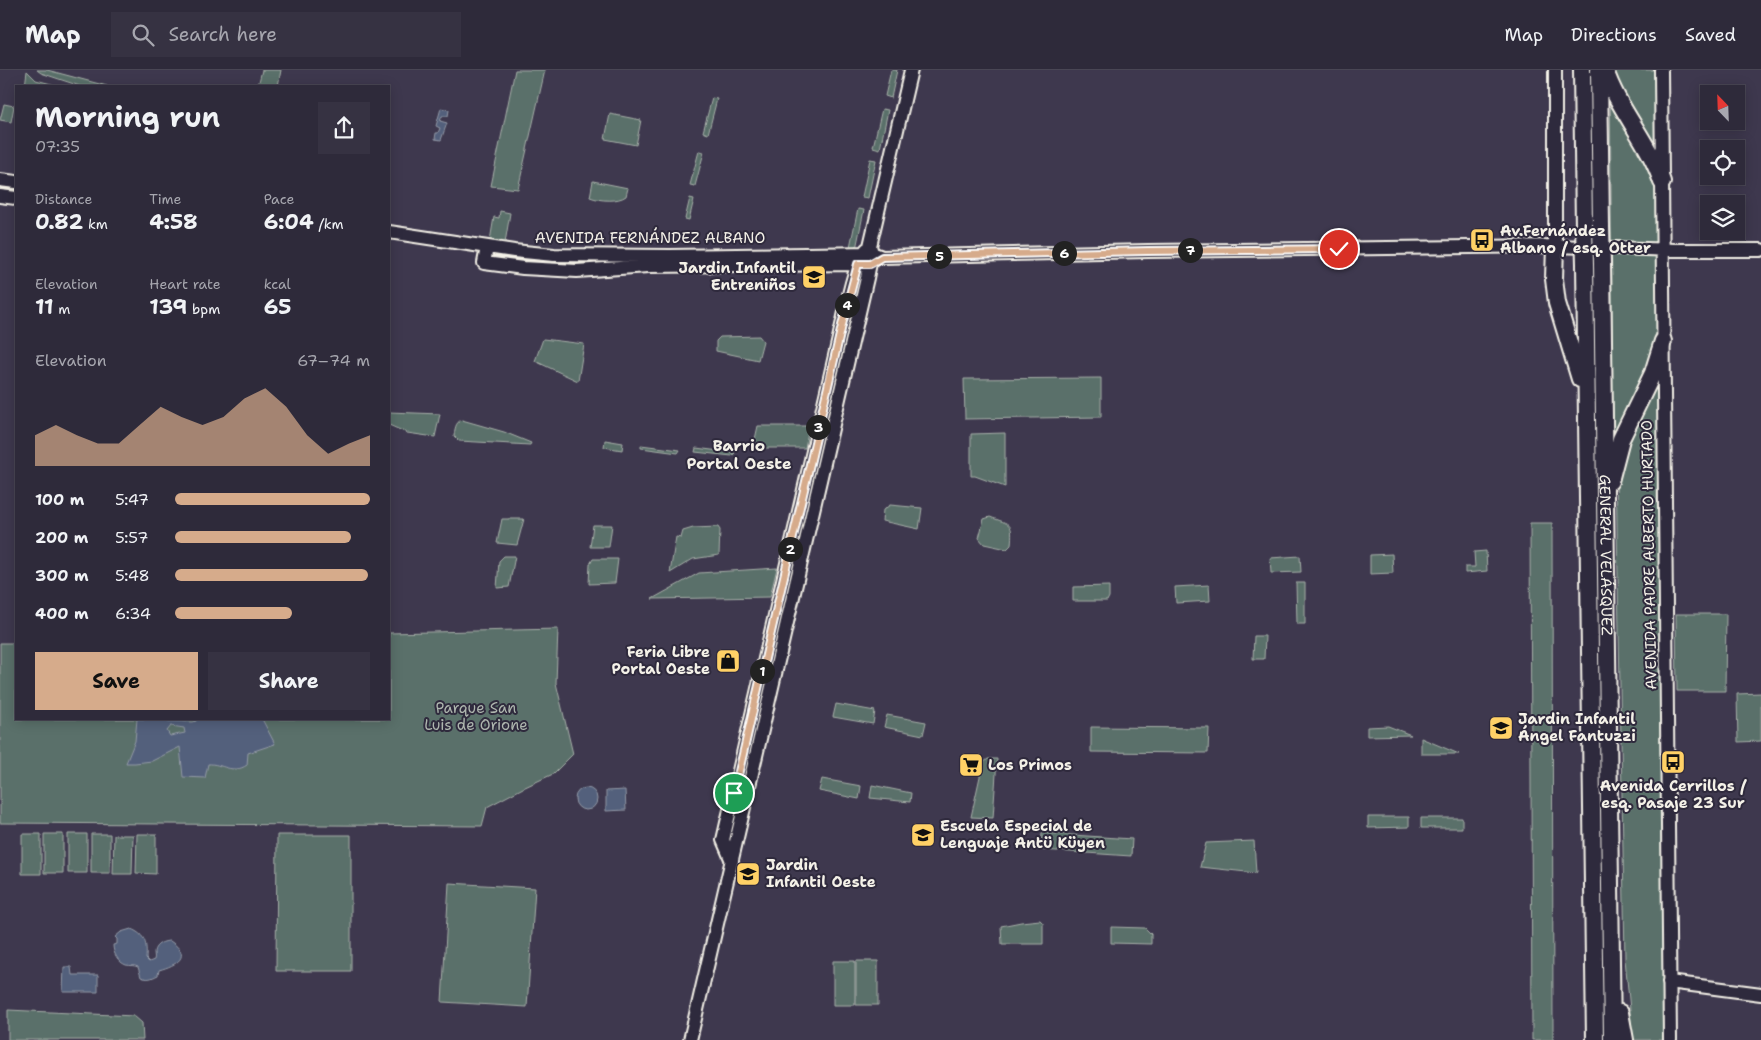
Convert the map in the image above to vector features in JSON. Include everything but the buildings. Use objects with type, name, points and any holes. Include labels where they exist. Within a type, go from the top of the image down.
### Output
[{"type":"highway","name":"GENERAL VELÁSQUEZ","points":[[1582,70],[1595,1040]]},
{"type":"highway","name":"GENERAL VELÁSQUEZ","points":[[1599,70],[1612,1040]]},
{"type":"highway","points":[[1605,70],[1617,98],[1653,159],[1662,182]]},
{"type":"highway","points":[[1555,246],[1554,279],[1556,303],[1576,361],[1587,416]]},
{"type":"highway","points":[[1604,512],[1621,439],[1653,373],[1663,341]]},
{"type":"highway","points":[[1611,952],[1625,1040]]},
{"type":"street","points":[[690,1040],[732,862],[730,842],[869,256],[911,70]]},
{"type":"street","points":[[1555,70],[1555,246]]},
{"type":"street","name":"AVENIDA PADRE ALBERTO HURTADO","points":[[1661,70],[1670,1040]]},
{"type":"street","points":[[0,180],[15,182]]},
{"type":"street","points":[[0,196],[15,198]]},
{"type":"street","name":"AVENIDA FERNÁNDEZ ALBANO","points":[[390,232],[526,253],[568,256],[869,256],[1555,246],[1676,250],[1761,250]]},
{"type":"street","name":"AVENIDA FERNÁNDEZ ALBANO","points":[[487,247],[484,263],[577,271],[869,256]]},
{"type":"street","points":[[1669,982],[1761,994]]},
{"type":"green space","points":[[37,70],[47,70],[103,85],[77,85]]},
{"type":"green space","points":[[262,70],[281,70],[278,85],[258,85]]},
{"type":"green space","points":[[515,70],[545,70],[518,189],[491,186]]},
{"type":"green space","points":[[891,70],[897,70],[891,98],[885,96]]},
{"type":"green space","points":[[1610,70],[1656,70],[1660,366],[1657,502],[1661,578],[1663,1040],[1633,1040],[1625,959],[1616,467],[1613,425]]},
{"type":"green space","points":[[27,71],[36,80],[55,85],[35,85],[25,85]]},
{"type":"green space","points":[[712,98],[717,99],[708,134],[703,132]]},
{"type":"green space","points":[[4,104],[14,106],[11,122],[0,120]]},
{"type":"green space","points":[[882,109],[888,110],[880,149],[873,147]]},
{"type":"green space","points":[[610,114],[641,120],[636,145],[605,139]]},
{"type":"green space","points":[[699,151],[704,152],[695,186],[690,185]]},
{"type":"green space","points":[[870,159],[876,160],[868,198],[862,197]]},
{"type":"green space","points":[[593,181],[628,188],[626,196],[609,200],[590,197]]},
{"type":"green space","points":[[690,198],[694,199],[689,220],[685,219]]},
{"type":"green space","points":[[858,209],[864,210],[856,249],[850,247]]},
{"type":"green space","points":[[500,211],[510,213],[505,243],[490,241],[494,217],[499,218]]},
{"type":"green space","points":[[759,336],[763,341],[758,360],[716,351],[716,341],[720,337]]},
{"type":"green space","points":[[543,339],[584,344],[578,381],[535,361]]},
{"type":"green space","points":[[1101,378],[1101,417],[965,419],[964,379]]},
{"type":"green space","points":[[390,412],[440,414],[435,437],[407,433],[390,425]]},
{"type":"green space","points":[[462,420],[504,432],[531,443],[530,445],[459,441],[454,436],[455,429]]},
{"type":"green space","points":[[758,426],[809,426],[805,448],[753,448]]},
{"type":"green space","points":[[1005,433],[1005,487],[971,476],[971,434]]},
{"type":"green space","points":[[605,440],[623,443],[622,450],[604,447]]},
{"type":"green space","points":[[641,445],[680,450],[678,453],[641,448]]},
{"type":"green space","points":[[696,448],[735,453],[732,456],[695,452]]},
{"type":"green space","points":[[890,505],[922,508],[919,529],[882,521],[883,510]]},
{"type":"green space","points":[[990,517],[1006,523],[1011,528],[1011,545],[1007,549],[984,544],[979,538],[984,519]]},
{"type":"green space","points":[[502,519],[524,519],[517,545],[497,543]]},
{"type":"green space","points":[[1530,523],[1552,523],[1553,1040],[1532,1040]]},
{"type":"green space","points":[[593,525],[612,525],[609,547],[590,547]]},
{"type":"green space","points":[[718,527],[720,530],[719,555],[693,559],[670,573],[676,537],[681,538],[683,531],[693,528]]},
{"type":"green space","points":[[1486,551],[1487,571],[1465,573],[1465,567],[1475,567],[1474,552]]},
{"type":"green space","points":[[1392,554],[1393,573],[1370,574],[1370,555]]},
{"type":"green space","points":[[504,556],[515,556],[509,587],[497,588],[499,561]]},
{"type":"green space","points":[[1300,556],[1301,572],[1271,573],[1270,558]]},
{"type":"green space","points":[[593,559],[618,559],[615,583],[589,584],[590,564]]},
{"type":"green space","points":[[777,568],[770,597],[652,599],[699,573]]},
{"type":"green space","points":[[1296,583],[1305,583],[1305,624],[1297,624]]},
{"type":"green space","points":[[1209,585],[1210,601],[1176,603],[1175,587]]},
{"type":"green space","points":[[1109,586],[1107,601],[1073,601],[1073,587]]},
{"type":"green space","points":[[1676,614],[1726,614],[1725,691],[1677,691]]},
{"type":"green space","name":"Parque San Luis de Orione","points":[[558,629],[556,683],[573,754],[553,774],[487,807],[482,826],[0,823],[0,643],[15,643],[15,720],[390,720],[390,633]]},
{"type":"green space","points":[[1254,636],[1265,636],[1264,659],[1253,659]]},
{"type":"green space","points":[[1761,693],[1761,741],[1738,742],[1737,694]]},
{"type":"green space","points":[[836,704],[875,711],[873,724],[833,717]]},
{"type":"green space","points":[[887,715],[926,722],[923,735],[884,727]]},
{"type":"green space","points":[[1388,726],[1411,735],[1367,736],[1367,727]]},
{"type":"green space","points":[[1091,727],[1209,728],[1208,753],[1091,752]]},
{"type":"green space","points":[[1421,738],[1459,754],[1421,754]]},
{"type":"green space","points":[[988,759],[997,759],[993,818],[971,817],[983,763]]},
{"type":"green space","points":[[822,779],[861,786],[859,799],[819,791]]},
{"type":"green space","points":[[872,785],[911,793],[910,802],[870,798]]},
{"type":"green space","points":[[1368,817],[1409,817],[1409,827],[1368,828]]},
{"type":"green space","points":[[1421,818],[1462,818],[1462,828],[1421,828]]},
{"type":"green space","points":[[1042,833],[1132,839],[1131,856],[1041,850]]},
{"type":"green space","points":[[22,834],[41,834],[41,874],[22,874]]},
{"type":"green space","points":[[44,834],[63,834],[63,873],[44,873]]},
{"type":"green space","points":[[68,834],[87,834],[87,873],[68,873]]},
{"type":"green space","points":[[91,834],[110,834],[110,873],[91,873]]},
{"type":"green space","points":[[137,834],[156,834],[156,874],[136,873]]},
{"type":"green space","points":[[114,835],[133,835],[132,874],[113,874]]},
{"type":"green space","points":[[277,835],[351,835],[351,971],[276,971]]},
{"type":"green space","points":[[1254,841],[1256,873],[1200,867],[1206,843]]},
{"type":"green space","points":[[449,883],[535,888],[527,1007],[442,1002]]},
{"type":"green space","points":[[1040,920],[1043,923],[1043,944],[1002,944],[1001,926]]},
{"type":"green space","points":[[1111,927],[1145,928],[1151,934],[1151,944],[1111,943]]},
{"type":"green space","points":[[833,961],[855,961],[855,1005],[833,1005]]},
{"type":"green space","points":[[856,961],[878,961],[878,1005],[856,1005]]},
{"type":"green space","points":[[8,1010],[134,1016],[142,1023],[143,1040],[8,1040]]},
{"type":"water","points":[[441,108],[449,110],[448,116],[442,116],[440,121],[447,123],[441,140],[435,139],[436,133],[438,133],[440,128],[436,126]]},
{"type":"water","points":[[137,720],[193,722],[197,720],[263,720],[275,744],[248,753],[247,765],[242,768],[232,769],[208,764],[205,778],[183,777],[180,747],[152,761],[126,763],[135,741]],"holes":[[[171,726],[184,728],[185,733],[170,736],[167,731]]]},
{"type":"water","points":[[586,788],[594,791],[597,799],[594,807],[586,810],[578,807],[575,799],[578,791]]},
{"type":"water","points":[[625,790],[626,810],[606,811],[606,791]]},
{"type":"water","points":[[131,929],[143,937],[146,959],[149,962],[154,960],[156,947],[168,941],[177,946],[181,951],[180,959],[176,963],[159,970],[158,975],[152,978],[141,977],[138,967],[121,962],[116,957],[113,948],[113,945],[117,944],[115,937],[121,932]]},
{"type":"water","points":[[64,967],[71,967],[72,975],[98,975],[98,992],[63,992]]},
{"type":"place","name":"Av.Fernández Albano / esq. Otter","points":[[1482,240]]},
{"type":"place","name":"Jardin Infantil Entreniños","points":[[814,277]]},
{"type":"place","name":"Feria Libre Portal Oeste","points":[[728,661]]},
{"type":"place","name":"Jardin Infantil Ángel Fantuzzi","points":[[1501,728]]},
{"type":"place","name":"Avenida Cerrillos / esq. Pasaje 23 Sur","points":[[1673,762]]},
{"type":"place","name":"Los Primos","points":[[971,765]]},
{"type":"place","name":"Escuela Especial de Lenguaje Antü Küyen","points":[[923,835]]},
{"type":"place","name":"Jardin Infantil Oeste","points":[[748,874]]},
{"type":"district","name":"Barrio Portal Oeste","points":[[739,454]]},
{"type":"route","points":[[734,793],[843,321],[858,264],[870,264],[882,257],[1339,249]]}]
